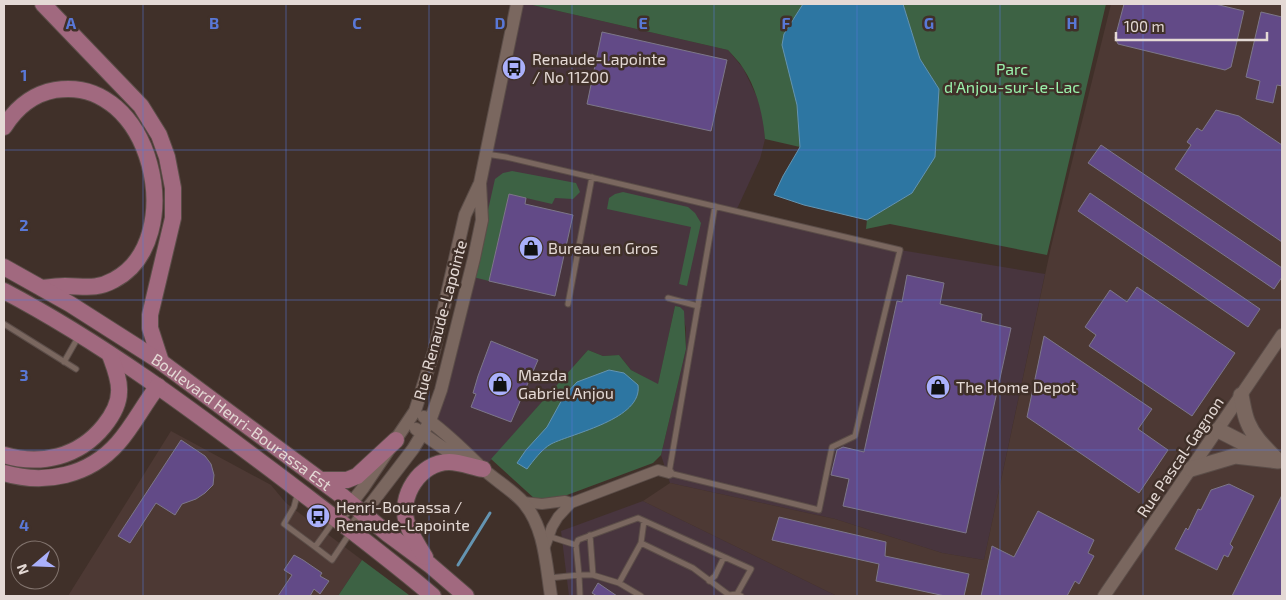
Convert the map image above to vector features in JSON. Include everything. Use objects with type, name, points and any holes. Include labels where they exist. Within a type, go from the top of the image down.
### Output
[{"type":"main road","points":[[43,4],[141,106],[159,135],[167,157],[173,188],[173,218],[150,314],[150,328],[162,362]]},
{"type":"main road","points":[[4,127],[19,108],[42,94],[66,89],[93,94],[110,103],[131,124],[142,144],[150,168],[154,192],[153,215],[147,238],[134,263],[121,276],[99,286],[42,288]]},
{"type":"main road","name":"Boulevard Henri-Bourassa Est","points":[[4,268],[70,304],[162,362],[322,480],[388,534],[430,565],[466,596]]},
{"type":"main road","name":"Boulevard Henri-Bourassa Est","points":[[4,291],[62,324],[158,386],[344,525],[433,596]]},
{"type":"main road","points":[[4,456],[23,460],[48,459],[74,451],[95,436],[113,413],[118,399],[119,386],[110,355]]},
{"type":"main road","points":[[4,473],[20,478],[46,479],[63,476],[86,468],[104,456],[119,442],[158,386]]},
{"type":"main road","points":[[1241,395],[1250,427],[1257,439],[1280,462]]},
{"type":"main road","points":[[1218,430],[1280,462]]},
{"type":"main road","points":[[322,480],[347,480],[357,476],[396,440]]},
{"type":"main road","points":[[1191,469],[1235,456],[1280,462]]},
{"type":"main road","points":[[430,565],[413,538],[406,522],[404,506],[410,489],[419,474],[432,465],[449,462],[483,469]]},
{"type":"street","name":"Rue Renaude-Lapointe","points":[[344,525],[404,461],[430,421],[441,390],[482,220],[480,183],[517,4]]},
{"type":"street","name":"Rue Renaude-Lapointe","points":[[358,508],[396,440],[415,411],[434,350],[465,215],[480,183]]},
{"type":"street","name":"Rue Pascal-Gagnon","points":[[1104,596],[1282,335]]},
{"type":"street","points":[[415,411],[456,442],[483,469],[523,502],[536,523],[544,549],[552,596]]},
{"type":"street","points":[[408,423],[449,452],[483,469]]},
{"type":"street","points":[[544,549],[548,536],[558,517],[571,503],[658,470],[669,473]]},
{"type":"street","points":[[523,502],[542,504],[565,501],[571,503]]},
{"type":"lane","points":[[485,154],[592,177],[715,206],[900,250],[854,436],[832,447],[820,510],[669,473],[715,206]]},
{"type":"lane","points":[[568,304],[592,177]]},
{"type":"lane","points":[[668,298],[698,306]]},
{"type":"lane","points":[[4,324],[76,369]]},
{"type":"lane","points":[[64,362],[76,341]]},
{"type":"lane","points":[[434,350],[450,355]]},
{"type":"lane","points":[[299,491],[294,507],[284,524],[332,560],[344,525],[331,525],[315,547]]},
{"type":"lane","points":[[580,596],[576,545],[578,540],[638,518],[751,569],[739,595],[729,595],[693,568],[641,543]]},
{"type":"lane","points":[[619,583],[641,543],[644,521]]},
{"type":"lane","points":[[590,535],[594,575]]},
{"type":"lane","points":[[548,536],[576,545]]},
{"type":"lane","points":[[709,581],[714,576],[724,557]]},
{"type":"lane","points":[[548,578],[594,575],[619,583],[641,596]]},
{"type":"shaded area","points":[[517,4],[528,4],[728,50],[743,68],[756,95],[763,114],[765,139],[760,159],[736,211],[900,250],[1045,274],[984,560],[942,553],[835,519],[670,483],[661,455],[686,349],[686,328],[680,307],[675,306],[658,385],[631,370],[619,355],[603,356],[588,350],[483,469],[430,421],[474,258],[480,183]]},
{"type":"shaded area","points":[[1111,4],[1282,4],[1282,596],[837,596],[643,501],[670,483],[835,519],[942,553],[984,560],[1051,247]]},
{"type":"shaded area","points":[[171,431],[271,485],[286,503],[362,560],[338,596],[68,596]]},
{"type":"shaded area","points":[[643,501],[837,596],[569,596],[561,531]]},
{"type":"green space","points":[[528,4],[803,4],[784,34],[797,105],[800,147],[765,139],[756,93],[741,65],[728,50]]},
{"type":"green space","name":"Parc d'Anjou-sur-le-Lac","points":[[903,4],[1106,4],[1047,255],[890,224],[866,229],[867,220],[912,193],[939,89],[920,59]]},
{"type":"green space","points":[[512,171],[576,183],[580,192],[573,199],[555,198],[552,204],[509,194],[489,281],[473,277],[495,179],[503,173]]},
{"type":"green space","points":[[623,192],[688,207],[695,213],[701,223],[687,286],[679,284],[691,227],[607,209],[609,198]]},
{"type":"green space","points":[[675,306],[680,307],[684,311],[686,349],[661,455],[653,463],[551,501],[535,499],[491,459],[588,350],[603,356],[619,355],[631,370],[658,384]]},
{"type":"green space","points":[[362,560],[409,595],[410,596],[338,596]]},
{"type":"water","points":[[803,4],[903,4],[920,59],[939,89],[935,157],[912,193],[867,220],[804,205],[774,195],[800,147],[797,105],[782,45],[784,34]]},
{"type":"water","points":[[609,370],[624,373],[638,385],[637,397],[630,407],[605,423],[551,444],[541,452],[527,469],[517,463],[547,427],[564,396],[577,382]]},
{"type":"building","points":[[1124,4],[1215,4],[1244,11],[1231,67],[1225,70],[1118,44],[1115,38]]},
{"type":"building","points":[[1261,12],[1282,17],[1282,86],[1277,85],[1273,103],[1256,99],[1260,81],[1246,77]]},
{"type":"building","points":[[602,32],[727,60],[711,131],[587,104]]},
{"type":"building","points":[[1216,110],[1239,116],[1282,145],[1282,242],[1175,169],[1191,145],[1187,142],[1197,128],[1202,131]]},
{"type":"building","points":[[1101,145],[1282,268],[1282,277],[1274,289],[1088,163]]},
{"type":"building","points":[[1090,193],[1260,309],[1248,327],[1078,211]]},
{"type":"building","name":"Bureau en Gros","points":[[509,194],[526,198],[525,204],[573,215],[555,296],[489,281]]},
{"type":"building","name":"The Home Depot","points":[[907,275],[944,283],[940,304],[982,314],[981,321],[1011,328],[966,533],[843,506],[849,479],[831,475],[837,450],[843,447],[864,452],[897,301],[902,302]]},
{"type":"building","points":[[1137,287],[1235,353],[1192,416],[1089,346],[1096,335],[1085,327],[1110,290],[1127,302]]},
{"type":"building","points":[[1044,336],[1152,409],[1138,429],[1168,450],[1139,493],[1027,417]]},
{"type":"building","points":[[491,341],[538,360],[511,422],[471,407],[476,394],[473,393],[478,376]]},
{"type":"building","points":[[181,440],[205,456],[211,464],[214,475],[213,485],[196,499],[182,504],[175,515],[156,503],[130,543],[118,536]]},
{"type":"building","points":[[1229,484],[1254,496],[1230,544],[1233,547],[1228,557],[1224,555],[1217,570],[1175,549],[1186,528],[1188,530],[1198,509],[1201,510],[1211,490]]},
{"type":"building","points":[[1282,495],[1282,596],[1232,596]]},
{"type":"building","points":[[1038,511],[1094,540],[1088,553],[1094,556],[1079,584],[1075,581],[1067,596],[981,596],[992,546],[1014,557]]},
{"type":"building","points":[[779,517],[886,542],[885,556],[969,574],[964,596],[945,596],[876,581],[879,564],[772,540]]},
{"type":"building","points":[[294,555],[322,573],[320,576],[329,581],[320,594],[314,589],[310,596],[278,596],[292,575],[284,570]]},
{"type":"building","points":[[598,583],[617,596],[597,596],[592,593]]},
{"type":"waterway","points":[[458,565],[490,513]]},
{"type":"place","name":"Renaude-Lapointe / No 11200","points":[[514,68]]},
{"type":"place","name":"Bureau en Gros","points":[[531,248]]},
{"type":"place","name":"Mazda Gabriel Anjou","points":[[500,384]]},
{"type":"place","name":"The Home Depot","points":[[938,387]]},
{"type":"place","name":"Henri-Bourassa / Renaude-Lapointe","points":[[318,516]]}]
